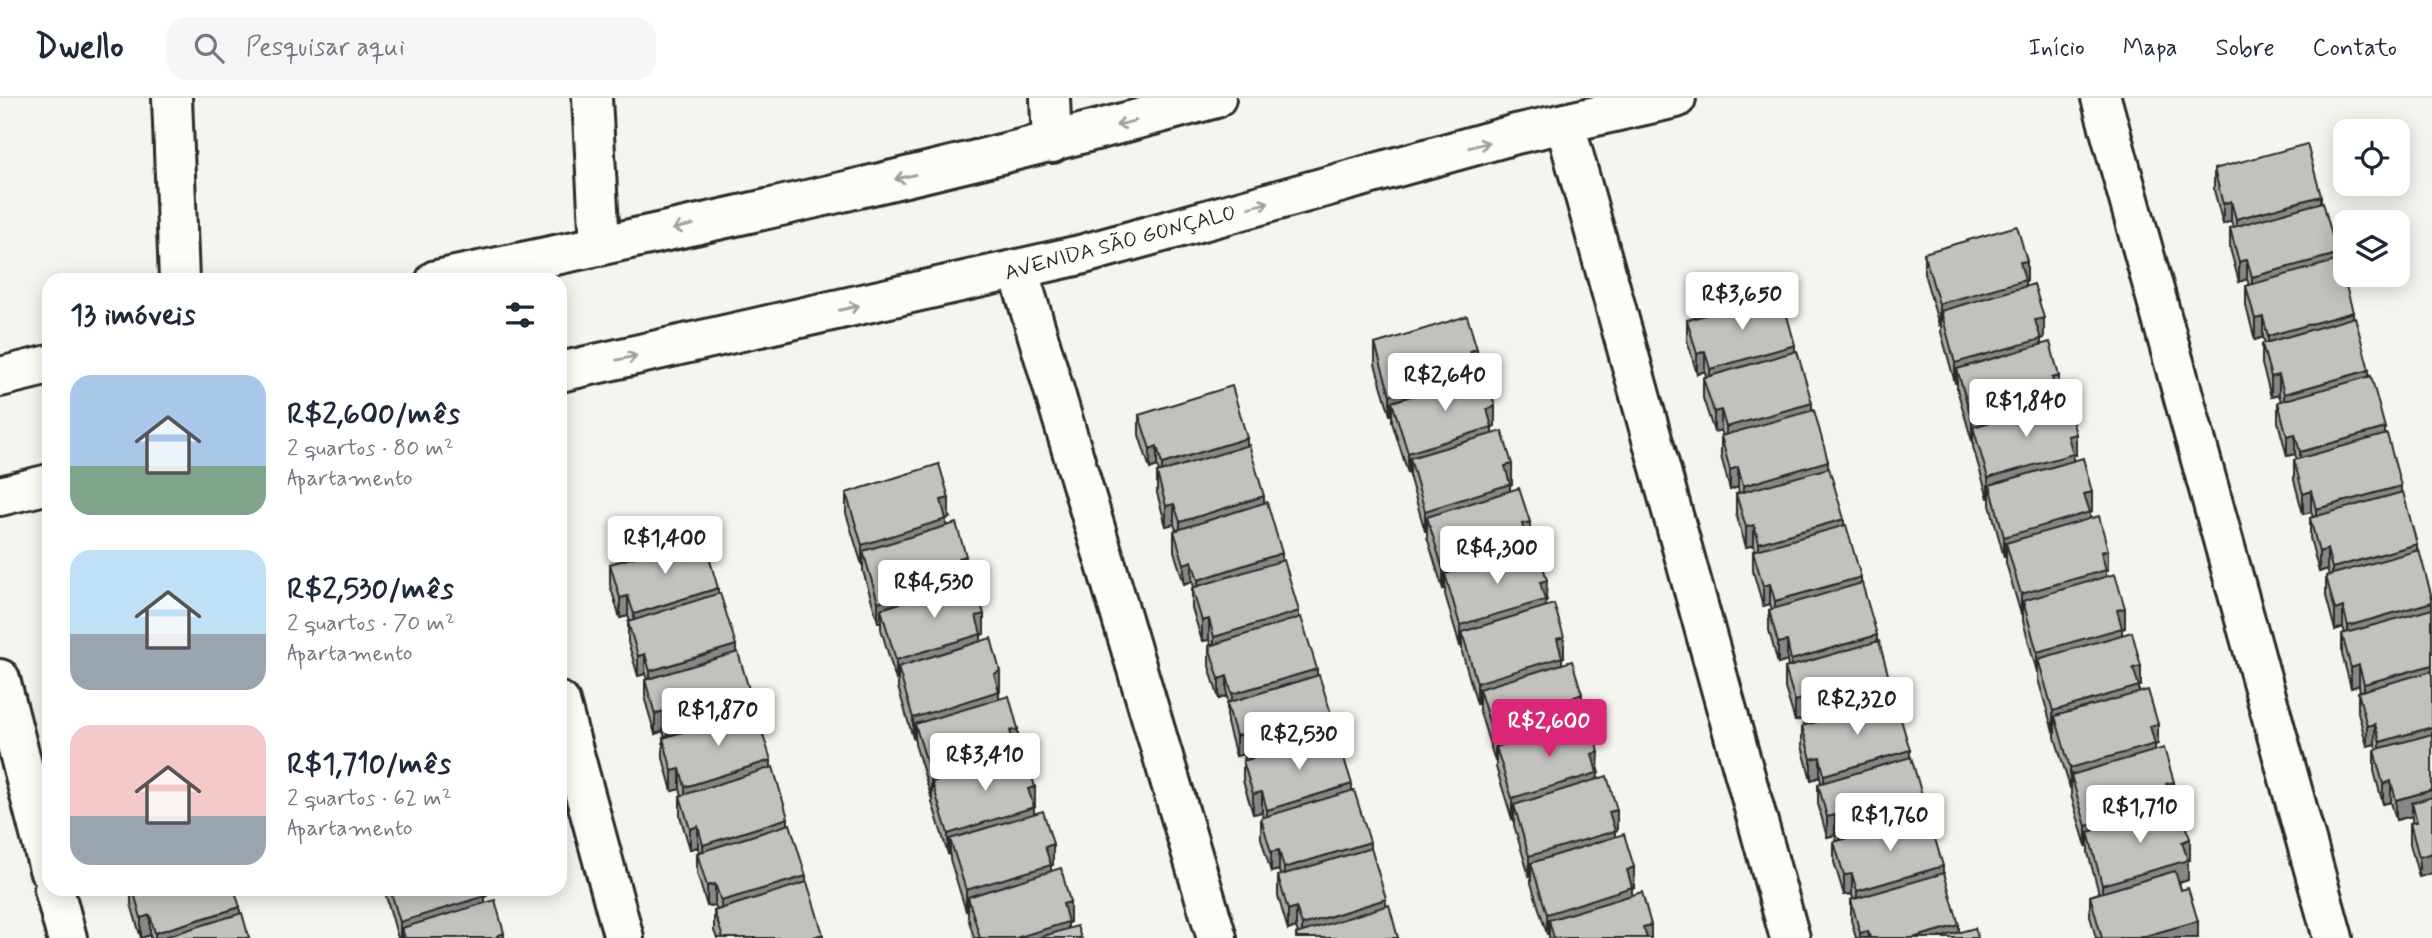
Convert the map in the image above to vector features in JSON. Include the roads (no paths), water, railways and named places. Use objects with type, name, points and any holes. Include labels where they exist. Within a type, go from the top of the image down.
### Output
[{"type":"street","points":[[172,98],[179,273]]},
{"type":"street","points":[[592,98],[600,246]]},
{"type":"street","points":[[1050,98],[1052,143]]},
{"type":"street","points":[[470,273],[1052,143],[1216,98]]},
{"type":"street","name":"AVENIDA SÃO GONÇALO","points":[[567,370],[1018,269],[1565,124],[1676,98]]},
{"type":"street","points":[[2101,98],[2333,938]]},
{"type":"street","points":[[1565,124],[1790,938]]},
{"type":"street","points":[[1018,269],[1217,938]]},
{"type":"street","points":[[0,377],[42,367]]},
{"type":"street","points":[[0,496],[42,486]]},
{"type":"street","points":[[0,679],[42,842]]},
{"type":"street","points":[[567,728],[624,938]]},
{"type":"street","points":[[56,896],[67,938]]}]
